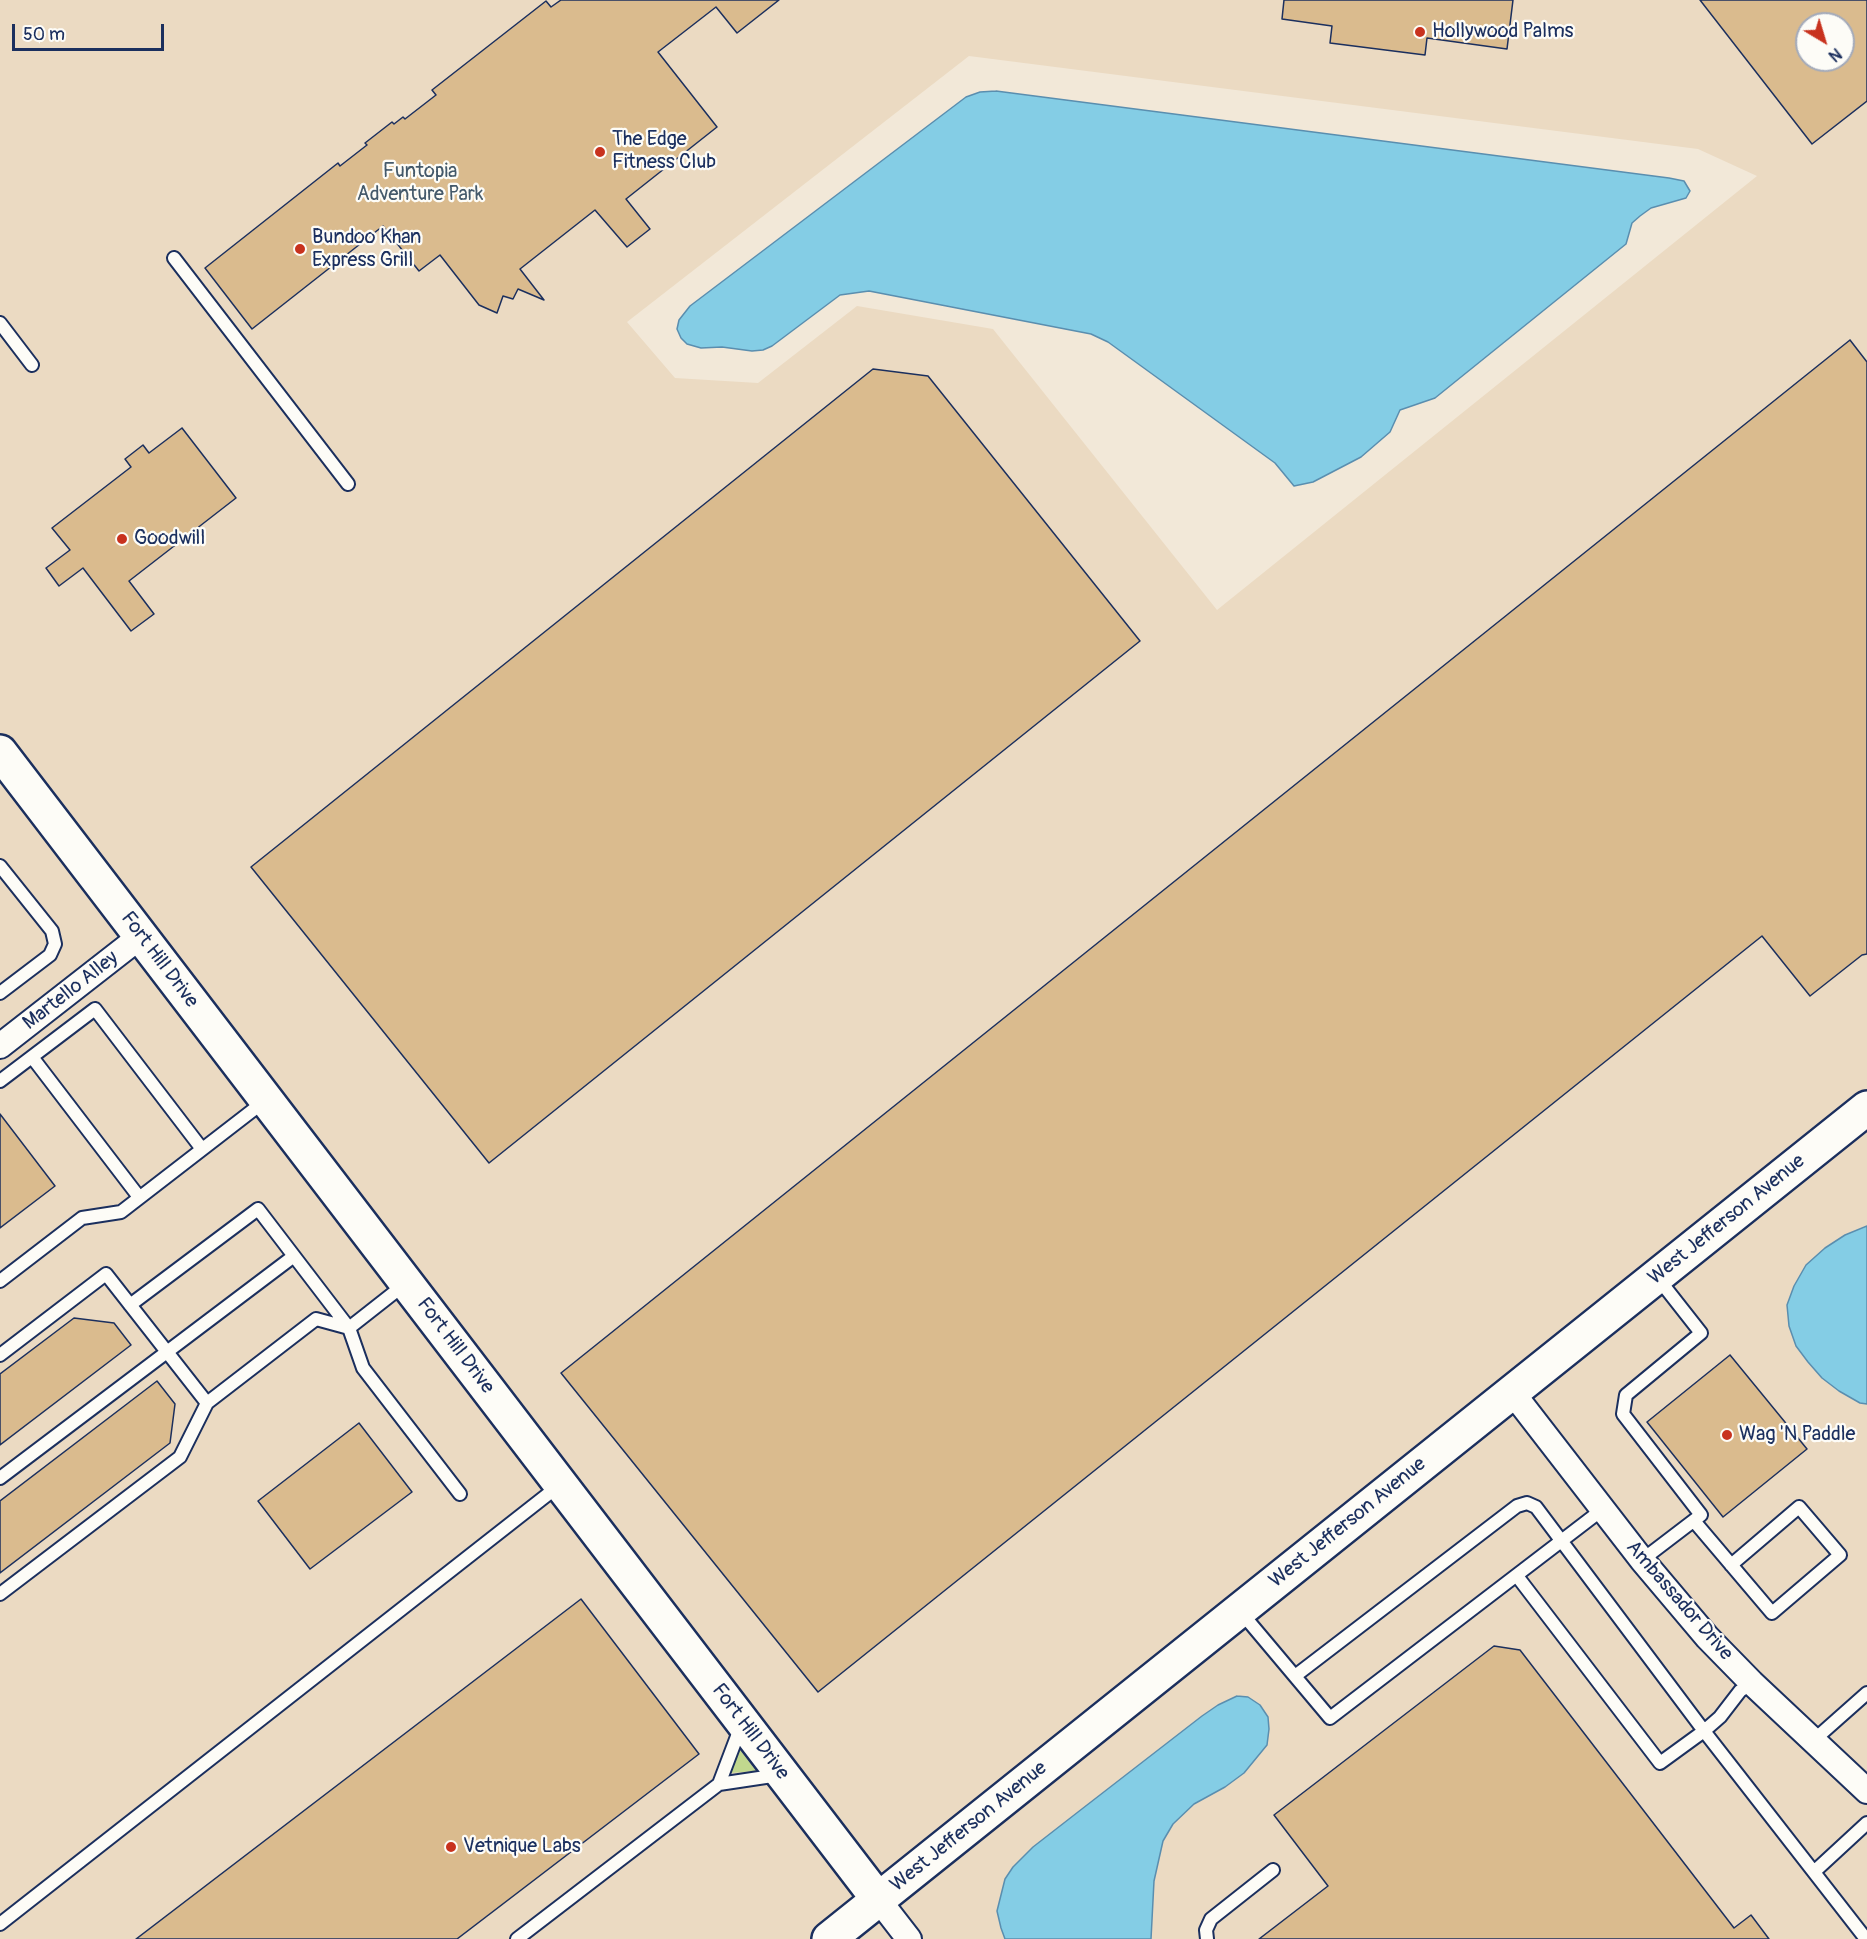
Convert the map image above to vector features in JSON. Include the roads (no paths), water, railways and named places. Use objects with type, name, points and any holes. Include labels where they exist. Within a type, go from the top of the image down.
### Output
[{"type":"street","name":"Fort Hill Drive","points":[[0,752],[909,1939]]},
{"type":"street","name":"Martello Alley","points":[[0,1046],[141,936]]},
{"type":"street","name":"West Jefferson Avenue","points":[[829,1939],[1867,1108]]},
{"type":"street","name":"Ambassador Drive","points":[[1512,1392],[1642,1560],[1707,1637],[1752,1683],[1867,1791]]},
{"type":"lane","points":[[174,258],[348,484]]},
{"type":"lane","points":[[0,323],[32,365]]},
{"type":"lane","points":[[0,866],[52,931],[55,944],[50,956],[0,993]]},
{"type":"lane","points":[[0,1081],[94,1009],[202,1149]]},
{"type":"lane","points":[[32,1057],[139,1197]]},
{"type":"lane","points":[[0,1281],[82,1218],[121,1212],[266,1100]]},
{"type":"lane","points":[[130,1305],[258,1209],[349,1328],[363,1368],[460,1494]]},
{"type":"lane","points":[[0,1478],[294,1256]]},
{"type":"lane","points":[[0,1355],[106,1274],[207,1403]]},
{"type":"lane","points":[[1642,1560],[1701,1515],[1623,1414],[1626,1395],[1701,1334],[1657,1276]]},
{"type":"lane","points":[[349,1328],[407,1283]]},
{"type":"lane","points":[[0,1594],[180,1457],[207,1403],[316,1319],[349,1328]]},
{"type":"lane","points":[[0,1924],[561,1484]]},
{"type":"lane","points":[[1295,1676],[1517,1506],[1527,1503],[1536,1507],[1704,1731],[1866,1939]]},
{"type":"lane","points":[[1694,1521],[1731,1565],[1772,1613],[1840,1555],[1799,1507],[1731,1565]]},
{"type":"lane","points":[[1239,1610],[1330,1718],[1603,1509]]},
{"type":"lane","points":[[1516,1576],[1660,1763],[1704,1731],[1720,1717],[1740,1691],[1752,1683]]},
{"type":"lane","points":[[1814,1740],[1867,1693]]},
{"type":"lane","points":[[719,1784],[742,1721]]},
{"type":"lane","points":[[517,1939],[719,1784],[783,1775]]},
{"type":"lane","points":[[1815,1871],[1867,1823]]},
{"type":"lane","points":[[1207,1939],[1206,1930],[1211,1919],[1273,1870]]},
{"type":"water","points":[[996,91],[1669,178],[1684,181],[1690,191],[1686,198],[1651,208],[1640,216],[1632,223],[1626,244],[1435,398],[1400,410],[1390,432],[1361,457],[1313,482],[1294,486],[1275,463],[1108,342],[1091,334],[869,291],[840,295],[772,346],[763,350],[701,348],[687,344],[681,338],[677,329],[679,320],[690,306],[966,97],[980,92]]},
{"type":"water","points":[[1867,1226],[1867,1404],[1860,1403],[1839,1391],[1822,1378],[1808,1362],[1796,1346],[1789,1326],[1787,1305],[1794,1286],[1806,1265],[1825,1248],[1845,1235]]},
{"type":"water","points":[[1237,1696],[1248,1697],[1260,1705],[1268,1717],[1267,1745],[1244,1773],[1225,1787],[1194,1804],[1173,1824],[1163,1841],[1154,1881],[1151,1939],[1005,1939],[997,1911],[1005,1879],[1013,1867],[1033,1847],[1202,1716]]},
{"type":"place","name":"Hollywood Palms","points":[[1420,32]]},
{"type":"place","name":"The Edge Fitness Club","points":[[600,152]]},
{"type":"place","name":"Bundoo Khan Express Grill","points":[[300,249]]},
{"type":"place","name":"Goodwill","points":[[122,539]]},
{"type":"place","name":"Wag 'N Paddle","points":[[1727,1435]]},
{"type":"place","name":"Vetnique Labs","points":[[451,1847]]},
{"type":"park label","name":"Funtopia Adventure Park","points":[[420,184]]}]
